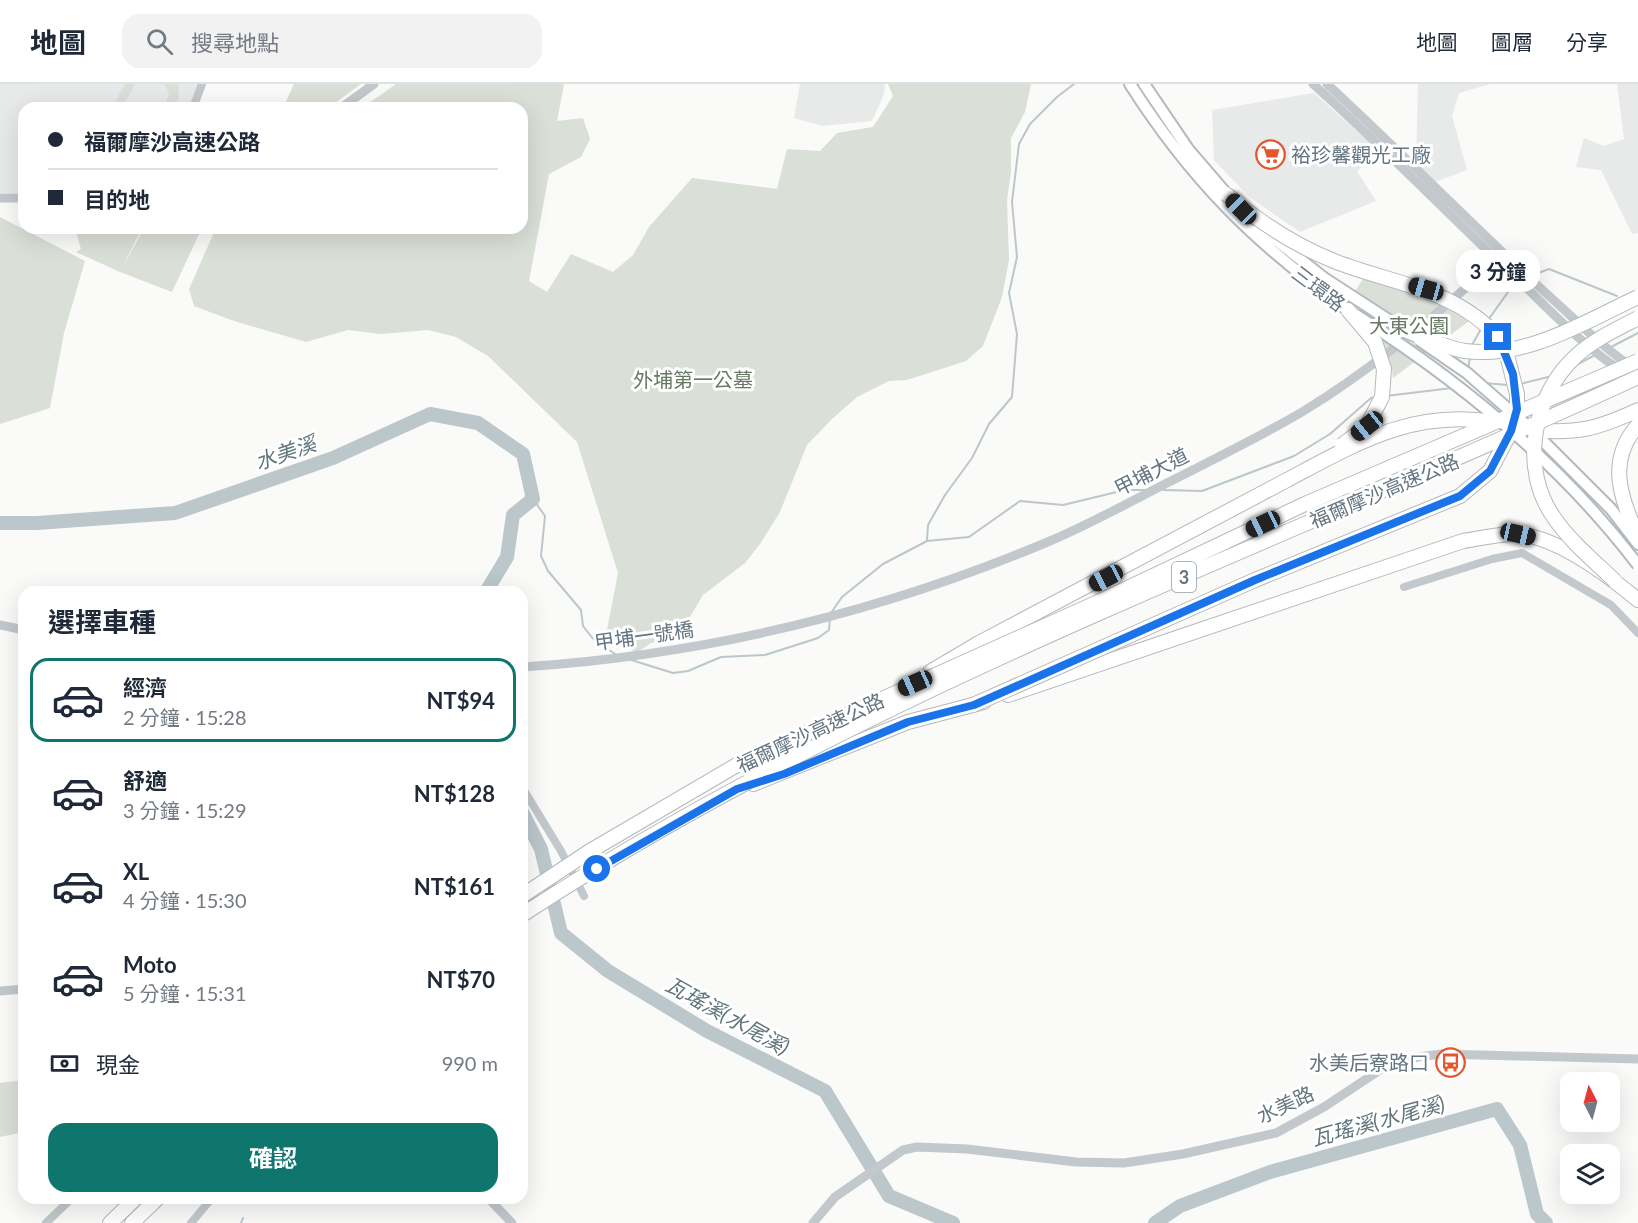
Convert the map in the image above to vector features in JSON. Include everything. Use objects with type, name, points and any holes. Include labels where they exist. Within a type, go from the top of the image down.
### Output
[{"type":"highway","points":[[974,705],[1255,580],[1460,496],[1490,471],[1511,431],[1517,409],[1513,374],[1504,348],[1488,326],[1451,299],[1364,271],[1304,248],[1274,231],[1226,194]]},
{"type":"highway","points":[[1404,330],[1463,351],[1504,351],[1560,334],[1638,297]]},
{"type":"highway","points":[[1287,480],[1367,426],[1382,397],[1384,369],[1375,342],[1348,310]]},
{"type":"highway","points":[[1638,318],[1577,354],[1563,368],[1548,391],[1536,428],[1536,469],[1543,498],[1554,518],[1570,538],[1638,600]]},
{"type":"highway","name":"福爾摩沙高速公路","points":[[528,892],[590,851],[742,762],[1305,504],[1638,361]]},
{"type":"highway","name":"福爾摩沙高速公路","points":[[528,911],[737,789],[829,739],[1042,639],[1638,379]]},
{"type":"highway","points":[[1532,430],[1568,433],[1593,429],[1638,410]]},
{"type":"highway","points":[[896,692],[979,643],[1370,438],[1424,420],[1449,418],[1505,423]]},
{"type":"highway","points":[[1638,425],[1629,436],[1621,453],[1619,476],[1620,494],[1638,537]]},
{"type":"highway","points":[[737,789],[784,774],[908,722],[974,705],[1462,541],[1518,534],[1540,539],[1615,581]]},
{"type":"highway","points":[[110,1223],[130,1204]]},
{"type":"highway","points":[[132,1223],[152,1204]]},
{"type":"main road","name":"三環路","points":[[1130,84],[1180,156],[1241,224],[1311,284],[1395,340],[1505,423],[1594,510],[1638,565]]},
{"type":"main road","name":"三環路","points":[[1144,84],[1166,119],[1226,194],[1287,251],[1467,373],[1532,430],[1611,509],[1638,544]]},
{"type":"main road","points":[[1505,423],[1532,430]]},
{"type":"street","points":[[195,102],[202,84]]},
{"type":"street","points":[[349,102],[374,84]]},
{"type":"street","points":[[1314,84],[1517,272],[1596,353],[1638,379]]},
{"type":"street","points":[[1327,84],[1400,151],[1500,257]]},
{"type":"street","points":[[0,198],[18,198]]},
{"type":"street","name":"甲埔大道","points":[[769,631],[845,613],[972,572],[1053,540],[1123,506],[1265,433],[1336,390],[1393,350],[1500,257]]},
{"type":"street","points":[[1528,283],[1605,347],[1638,371]]},
{"type":"street","points":[[1404,586],[1492,559],[1522,553],[1598,595],[1625,617],[1638,633]]},
{"type":"street","points":[[0,625],[18,629]]},
{"type":"street","name":"甲埔一號橋","points":[[528,667],[662,653],[769,631]]},
{"type":"street","points":[[528,798],[584,896]]},
{"type":"street","points":[[0,991],[18,990]]},
{"type":"street","name":"水美路","points":[[813,1223],[835,1197],[903,1150],[968,1149],[1076,1162],[1124,1162],[1183,1154],[1276,1133],[1324,1107],[1383,1068],[1418,1057],[1441,1054],[1638,1059]]},
{"type":"street","points":[[46,1223],[66,1204]]},
{"type":"street","points":[[190,1223],[207,1204]]},
{"type":"street","points":[[494,1204],[512,1223]]},
{"type":"shaded area","points":[[0,84],[200,84],[192,102],[18,102],[18,193],[0,193]]},
{"type":"shaded area","points":[[800,84],[885,84],[884,94],[872,121],[822,126],[794,118]]},
{"type":"shaded area","points":[[1418,84],[1490,84],[1459,93],[1452,116],[1467,170],[1435,182],[1416,165]]},
{"type":"shaded area","points":[[1617,84],[1638,84],[1638,233],[1632,234],[1601,170],[1576,167],[1584,138],[1604,146],[1624,139]]},
{"type":"shaded area","name":"裕珍馨觀光工廠","points":[[1314,93],[1379,151],[1357,171],[1376,201],[1300,232],[1249,197],[1214,160],[1212,110]]},
{"type":"green space","points":[[125,84],[135,84],[125,102],[115,102]]},
{"type":"green space","points":[[165,84],[178,85],[177,102],[166,102],[169,94]]},
{"type":"green space","points":[[294,84],[361,84],[336,102],[286,102]]},
{"type":"green space","name":"外埔第一公墓","points":[[396,84],[564,84],[557,121],[583,118],[590,139],[581,157],[549,174],[529,281],[547,292],[571,254],[613,272],[633,255],[649,227],[692,178],[777,189],[787,149],[820,151],[837,133],[873,127],[893,96],[888,84],[1031,84],[1025,112],[1011,138],[1011,172],[1007,200],[1009,260],[1002,297],[983,346],[966,361],[907,380],[889,381],[857,397],[807,445],[780,512],[760,544],[745,563],[703,595],[678,637],[651,643],[638,652],[618,646],[607,630],[618,573],[577,442],[488,356],[456,337],[428,330],[381,334],[348,330],[306,342],[234,321],[194,306],[189,289],[213,234],[528,234],[528,102],[370,102]]},
{"type":"green space","points":[[0,217],[18,226],[18,234],[33,234],[85,261],[64,333],[50,408],[0,424]]},
{"type":"green space","points":[[77,234],[139,234],[120,272],[76,252],[81,249]]},
{"type":"green space","points":[[141,234],[199,234],[172,292],[120,272]]},
{"type":"green space","name":"大東公園","points":[[1363,279],[1426,295],[1473,318],[1393,378],[1383,346],[1348,302]]},
{"type":"green space","points":[[18,1081],[18,1133],[0,1137],[0,1083]]},
{"type":"waterway","points":[[927,540],[928,525],[945,495],[972,458],[989,424],[1012,397],[1017,334],[1009,293],[1017,257],[1012,202],[1019,144],[1030,124],[1057,97],[1074,84]]},
{"type":"waterway","points":[[1533,275],[1549,269],[1617,296]]},
{"type":"waterway","points":[[1488,320],[1516,281]]},
{"type":"waterway","points":[[1472,345],[1481,329]]},
{"type":"waterway","points":[[1611,347],[1638,333]]},
{"type":"waterway","points":[[1576,365],[1595,355]]},
{"type":"waterway","points":[[1468,369],[1470,357]]},
{"type":"waterway","points":[[1520,384],[1552,376]]},
{"type":"waterway","points":[[1484,383],[1508,385]]},
{"type":"waterway","points":[[1386,396],[1452,388]]},
{"type":"waterway","points":[[1163,490],[1202,491],[1294,456],[1330,434],[1371,398],[1377,397]]},
{"type":"waterway","name":"水美溪","points":[[0,523],[37,523],[175,513],[333,458],[430,414],[478,423],[523,454],[533,499],[513,515],[507,557],[490,586]]},
{"type":"waterway","points":[[831,613],[842,597],[883,564],[927,541],[969,537],[1020,501],[1063,505],[1125,490],[1146,490]]},
{"type":"waterway","points":[[533,499],[545,516],[541,556],[548,571],[581,610],[583,626],[594,640],[615,654]]},
{"type":"waterway","points":[[628,659],[673,673],[688,671],[721,657],[765,655],[818,638],[829,630],[830,619]]},
{"type":"waterway","name":"瓦瑤溪(水尾溪)","points":[[528,824],[541,849],[561,933],[608,971],[707,1031],[825,1091],[889,1196],[953,1223]]},
{"type":"waterway","name":"瓦瑤溪(水尾溪)","points":[[1155,1223],[1180,1206],[1270,1172],[1497,1109],[1520,1145],[1537,1214],[1546,1223]]},
{"type":"waterway","points":[[241,1223],[243,1218]]},
{"type":"place","name":"裕珍馨觀光工廠","points":[[1270,154]]},
{"type":"place","name":"水美后寮路口","points":[[1450,1062]]},
{"type":"route","points":[[597,869],[737,789],[784,774],[908,722],[974,705],[1255,580],[1460,496],[1490,471],[1511,431],[1517,409],[1513,374],[1498,337]]}]
